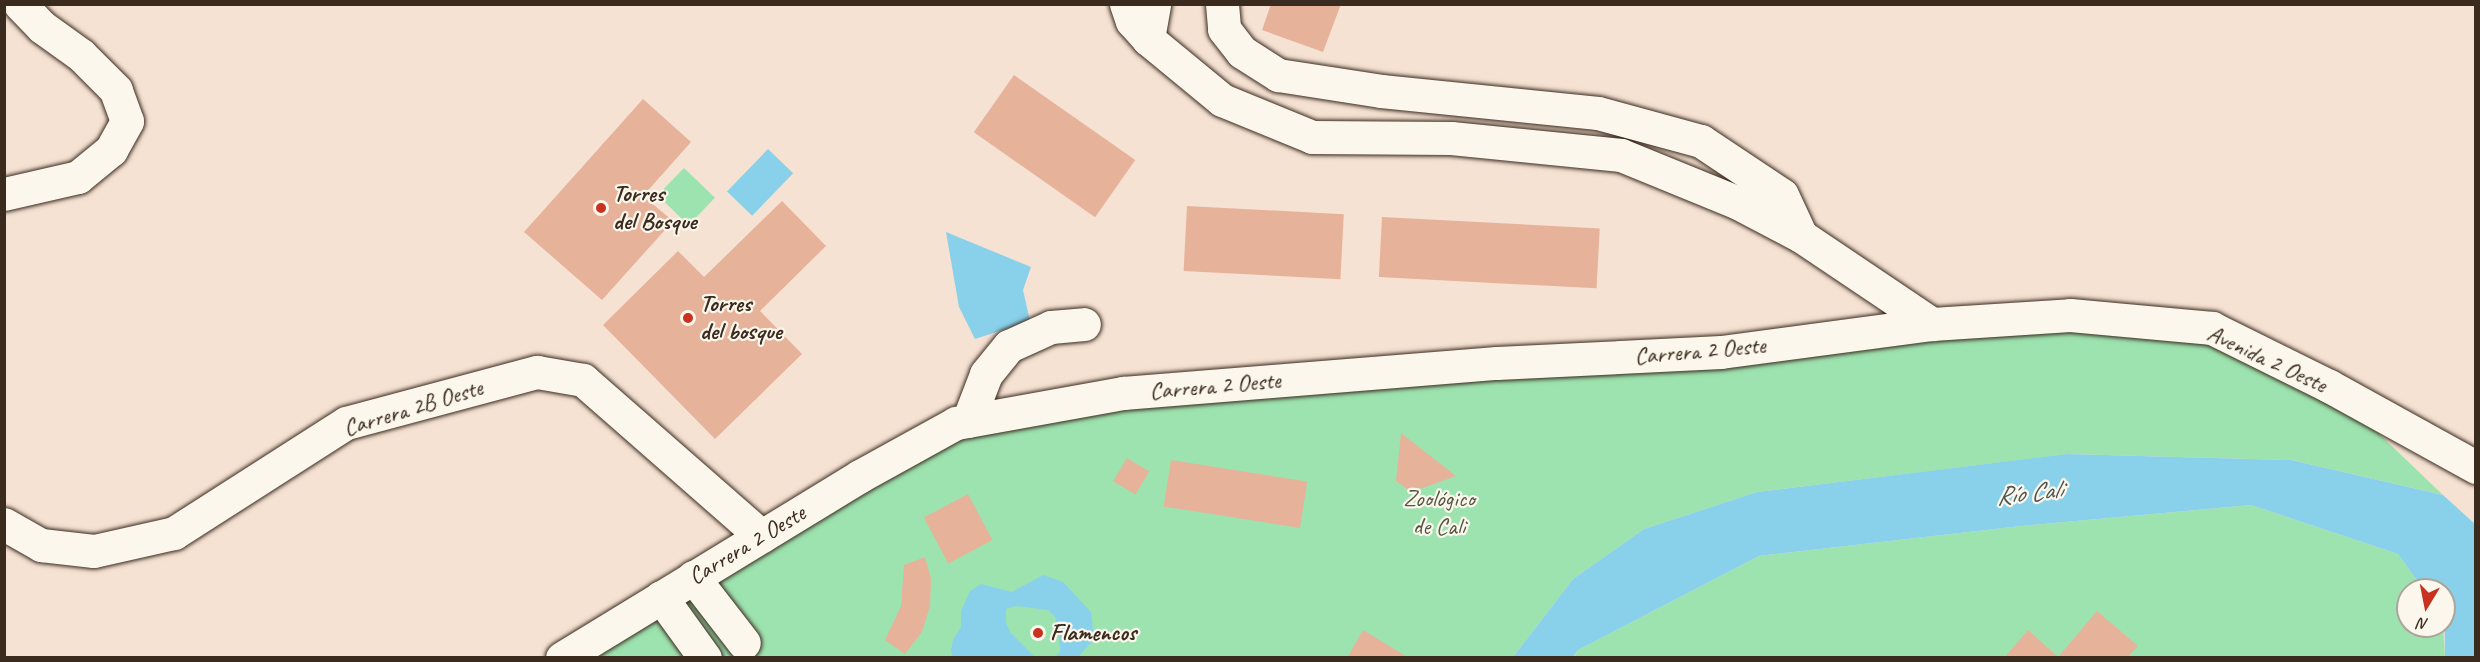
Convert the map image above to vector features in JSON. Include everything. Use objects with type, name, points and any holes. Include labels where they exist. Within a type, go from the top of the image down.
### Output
[{"type":"street","points":[[4,194],[78,177],[111,150],[127,121],[116,90],[81,55],[42,27],[20,4]]},
{"type":"street","points":[[1126,4],[1132,21],[1148,39],[1222,100],[1312,137],[1451,138],[1621,155],[1736,202],[1800,236],[1932,324]]},
{"type":"street","points":[[1148,39],[1154,4]]},
{"type":"street","points":[[1222,4],[1224,29],[1242,52],[1278,75],[1381,91],[1599,113],[1701,141],[1782,195],[1800,236]]},
{"type":"street","name":"Avenida 2 Oeste","points":[[1932,324],[2070,315],[2212,328],[2329,386],[2475,467]]},
{"type":"street","points":[[968,421],[986,374],[1009,346],[1051,327],[1084,324]]},
{"type":"street","name":"Carrera 2 Oeste","points":[[562,657],[860,476],[956,423],[1123,393],[1497,363],[1721,352],[1932,324]]},
{"type":"street","name":"Carrera 2B Oeste","points":[[4,524],[41,545],[94,551],[174,533],[346,423],[537,372],[583,380],[761,536]]},
{"type":"street","points":[[693,577],[744,643]]},
{"type":"street","points":[[661,597],[705,657]]},
{"type":"green space","points":[[684,168],[715,198],[689,225],[658,195]]},
{"type":"green space","name":"Zoológico de Cali","points":[[1932,324],[2212,328],[2329,386],[2443,495],[2291,460],[2068,454],[1757,492],[1644,529],[1573,579],[1513,657],[562,658],[956,423]]},
{"type":"green space","points":[[2251,505],[2398,554],[2415,578],[2396,578],[2396,638],[2444,638],[2445,657],[1573,658],[1578,650],[1759,556],[2021,526]]},
{"type":"water","points":[[768,149],[793,173],[752,216],[727,191]]},
{"type":"water","points":[[946,232],[1031,267],[1023,290],[1030,321],[975,339],[959,307]]},
{"type":"water","name":"Río Cali","points":[[2067,454],[2291,460],[2443,495],[2475,524],[2475,657],[2445,657],[2445,638],[2456,638],[2456,578],[2415,578],[2398,554],[2251,505],[2021,526],[1759,556],[1578,650],[1573,657],[1513,657],[1573,579],[1644,529],[1757,492]]},
{"type":"water","points":[[1043,575],[1063,582],[1091,612],[1094,639],[1078,657],[1055,657],[1060,652],[1058,628],[1055,617],[1048,610],[1017,606],[1006,609],[1006,623],[1010,632],[1035,657],[953,657],[951,651],[953,640],[961,627],[961,611],[970,591],[981,584],[1012,592]]},
{"type":"building","points":[[1271,4],[1341,4],[1323,52],[1262,30]]},
{"type":"building","points":[[1014,75],[1135,160],[1095,217],[974,132]]},
{"type":"building","name":"Torres del Bosque","points":[[643,99],[691,142],[643,196],[673,221],[602,300],[524,232]]},
{"type":"building","name":"Torres del bosque","points":[[782,201],[826,246],[760,311],[802,354],[715,439],[603,325],[678,251],[704,277]]},
{"type":"building","points":[[1187,206],[1344,214],[1340,279],[1184,271]]},
{"type":"building","points":[[1382,217],[1600,228],[1597,288],[1379,277]]},
{"type":"building","points":[[1401,433],[1456,476],[1411,492],[1396,481]]},
{"type":"building","points":[[1127,458],[1149,471],[1135,495],[1113,481]]},
{"type":"building","points":[[1171,460],[1307,482],[1300,528],[1164,506]]},
{"type":"building","points":[[968,494],[992,540],[948,563],[924,517]]},
{"type":"building","points":[[925,557],[931,579],[930,606],[922,632],[905,654],[885,640],[901,606],[904,565]]},
{"type":"building","points":[[2097,611],[2138,646],[2127,658],[2004,658],[2028,630],[2058,657]]},
{"type":"building","points":[[1363,630],[1409,658],[1347,658]]},
{"type":"place","name":"Torres del Bosque","points":[[601,208]]},
{"type":"place","name":"Torres del bosque","points":[[688,318]]},
{"type":"place","name":"Flamencos","points":[[1038,633]]}]
